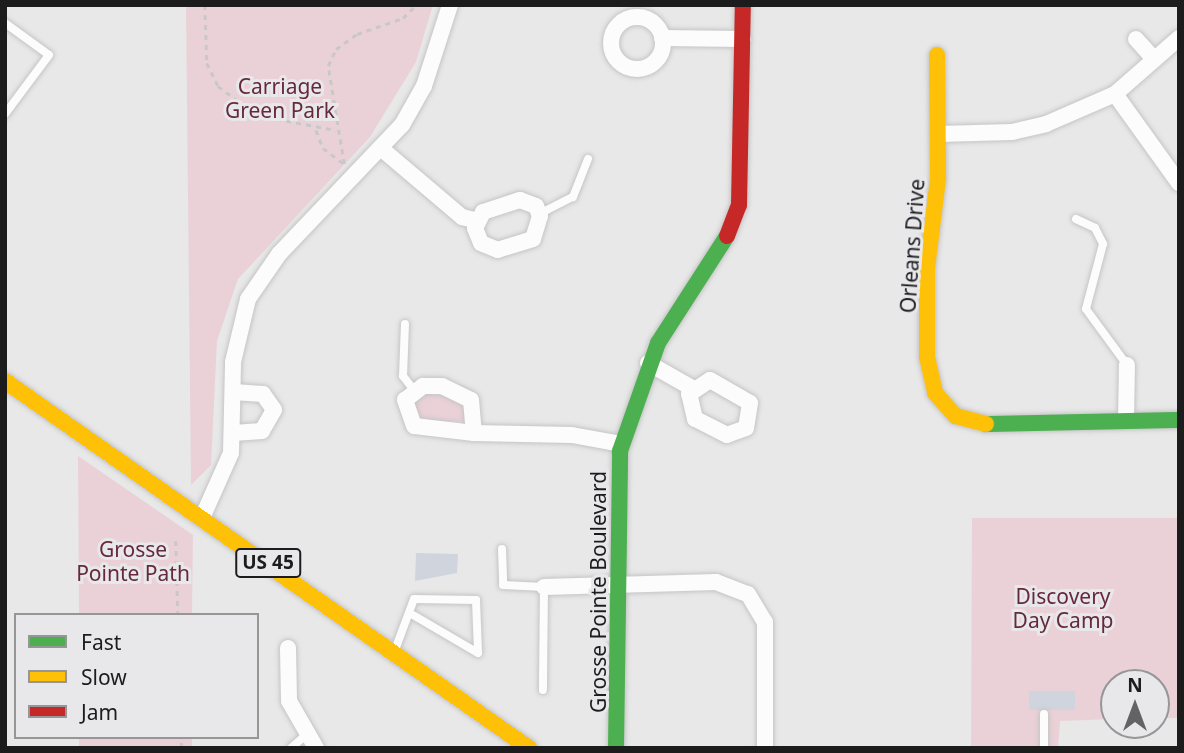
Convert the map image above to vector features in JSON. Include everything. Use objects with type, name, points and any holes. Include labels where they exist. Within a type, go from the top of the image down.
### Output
[{"type":"street","points":[[202,518],[225,473],[233,433],[236,340],[256,284],[383,150],[424,86],[450,5]]},
{"type":"street","name":"Grosse Pointe Boulevard","points":[[616,748],[617,581],[622,444],[648,363],[720,253],[736,217],[743,174],[743,5]]},
{"type":"street","points":[[662,38],[743,39]]},
{"type":"street","points":[[938,134],[1028,130],[1115,94],[1152,57],[1179,38]]},
{"type":"street","points":[[1136,39],[1152,57]]},
{"type":"street","name":"Orleans Drive","points":[[937,55],[938,134],[927,268],[927,358],[935,393],[970,422],[1179,420]]},
{"type":"street","points":[[1115,94],[1179,183]]},
{"type":"street","points":[[383,150],[462,217],[478,221]]},
{"type":"street","points":[[520,200],[536,206],[539,214],[533,239],[498,250],[481,243],[478,221],[483,212],[520,200]]},
{"type":"street","points":[[648,363],[692,388]]},
{"type":"street","points":[[1126,420],[1127,365]]},
{"type":"street","name":"US 45","points":[[5,381],[529,748]]},
{"type":"street","points":[[474,433],[476,413],[461,390],[414,390],[405,413],[414,426],[474,433],[572,435],[622,444]]},
{"type":"street","points":[[233,392],[263,394],[274,410],[262,431],[233,433]]},
{"type":"street","points":[[544,587],[617,581],[716,582],[748,594],[765,622],[765,748]]},
{"type":"street","points":[[288,648],[289,701],[312,741]]},
{"type":"lane","points":[[5,23],[49,55],[5,114]]},
{"type":"lane","points":[[539,214],[573,197],[588,159]]},
{"type":"lane","points":[[1076,219],[1095,228],[1103,244],[1086,309],[1127,365]]},
{"type":"lane","points":[[405,324],[403,376],[414,390]]},
{"type":"lane","points":[[502,549],[503,585],[544,587],[543,690]]},
{"type":"lane","points":[[394,653],[413,615],[414,599],[475,600],[478,653],[413,615]]},
{"type":"lane","points":[[1044,714],[1044,748]]},
{"type":"lane","points":[[291,748],[312,741]]},
{"type":"path","points":[[205,5],[208,64],[218,86],[257,115],[315,130],[336,130]]},
{"type":"path","points":[[315,130],[323,148],[344,164],[336,130],[338,102],[328,66],[336,49],[416,5]]},
{"type":"path","points":[[176,541],[178,613]]},
{"type":"green space","name":"Carriage Green Park","points":[[186,5],[433,5],[416,62],[370,137],[238,279],[217,341],[211,465],[191,485]]},
{"type":"green space","points":[[424,393],[459,398],[467,411],[464,421],[417,421],[412,400]]},
{"type":"green space","name":"Grosse Pointe Path","points":[[78,456],[193,535],[192,613],[79,613]]},
{"type":"green space","name":"Discovery Day Camp","points":[[972,518],[1179,518],[1179,718],[1170,718],[1170,669],[1100,669],[1100,720],[1060,721],[1058,748],[971,748]]},
{"type":"green space","points":[[79,739],[192,739],[192,748],[79,748]]},
{"type":"building","points":[[416,553],[458,554],[457,573],[415,581]]},
{"type":"building","points":[[1029,691],[1075,691],[1075,710],[1029,710]]},
{"type":"traffic: fast","points":[[616,748],[620,451],[658,343],[727,236]]},
{"type":"traffic: fast","points":[[986,424],[1179,420]]},
{"type":"traffic: slow","points":[[937,55],[938,179],[927,268],[927,357],[935,393],[956,416],[986,424]]},
{"type":"traffic: slow","points":[[5,381],[529,748]]},
{"type":"traffic: jam","points":[[727,236],[739,205],[743,5]]}]
